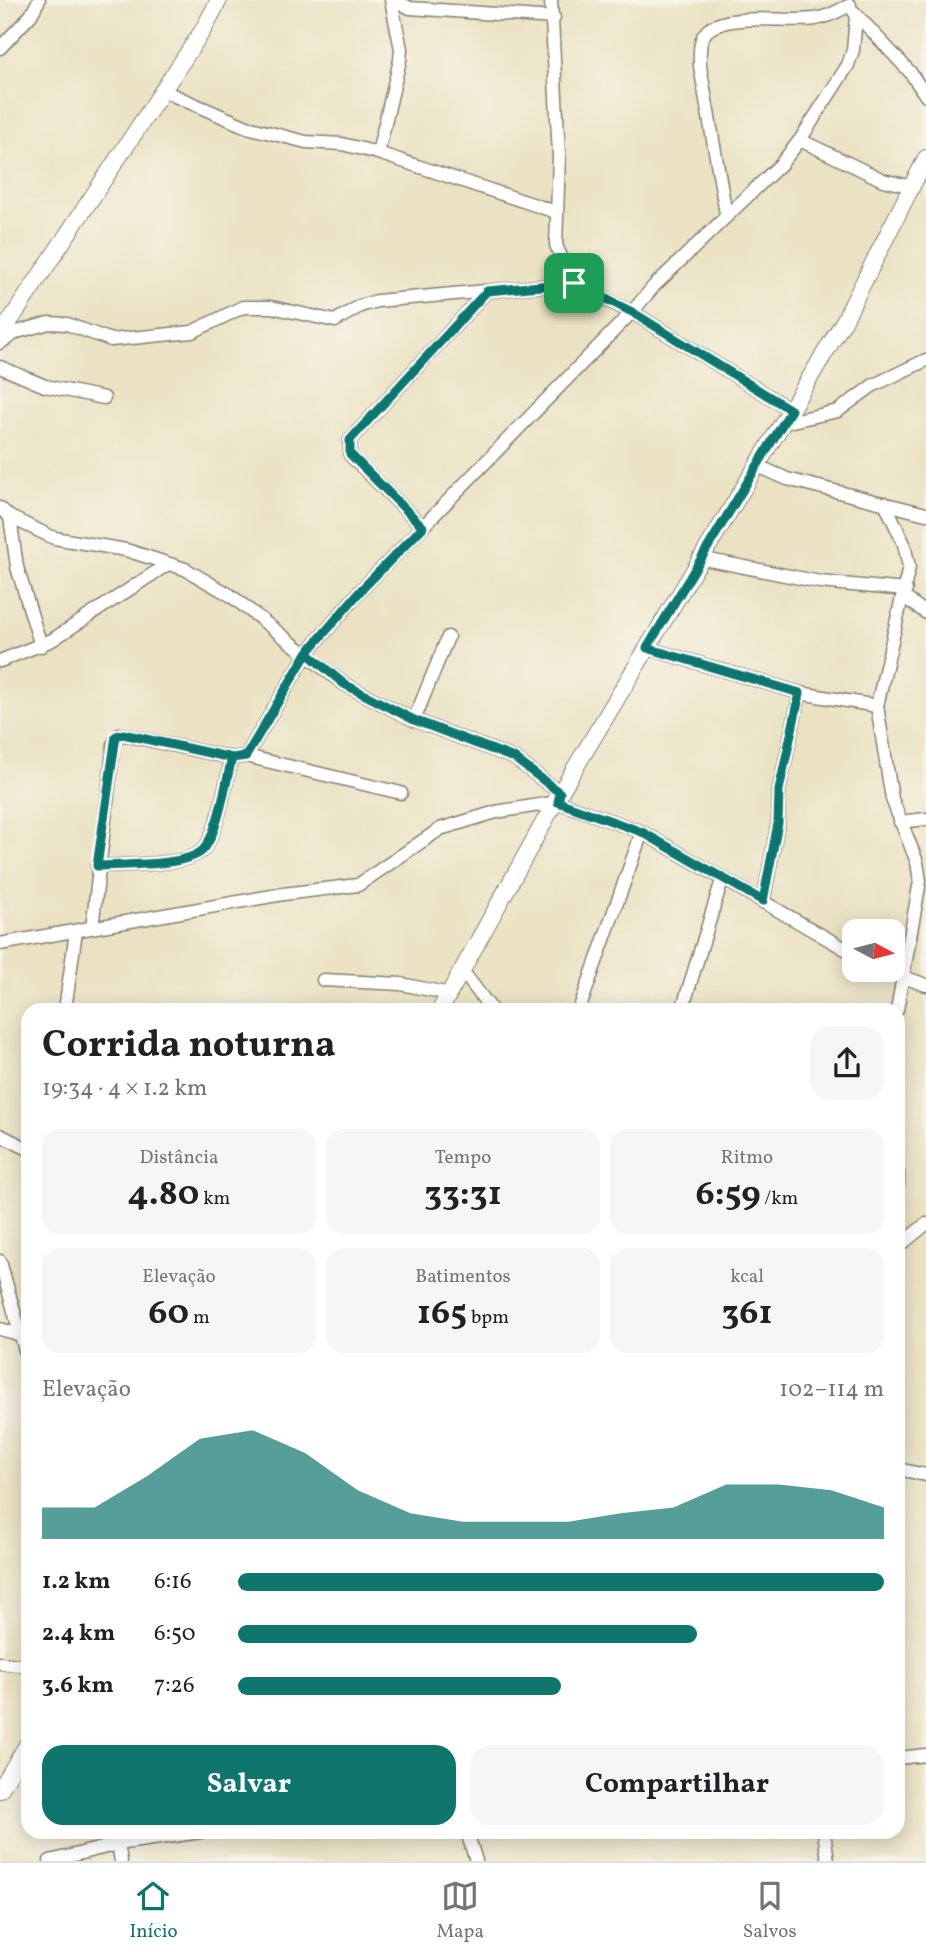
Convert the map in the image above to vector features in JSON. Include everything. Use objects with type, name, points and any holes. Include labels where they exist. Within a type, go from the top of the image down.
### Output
[{"type":"street","points":[[0,48],[31,15],[39,0]]},
{"type":"street","points":[[0,336],[160,90],[203,30],[219,0]]},
{"type":"street","points":[[377,153],[401,49],[392,0]]},
{"type":"street","points":[[392,0],[410,9],[554,18]]},
{"type":"street","points":[[551,0],[559,156],[556,245],[574,283]]},
{"type":"street","points":[[851,7],[909,72],[926,96]]},
{"type":"street","points":[[246,756],[307,653],[362,589],[726,214],[781,164],[800,140],[848,65],[853,50],[851,7]]},
{"type":"street","points":[[726,214],[700,66],[701,41],[709,29],[739,21],[813,19],[828,17],[851,7]]},
{"type":"street","points":[[160,90],[260,131],[377,153],[556,212]]},
{"type":"street","points":[[800,140],[883,180],[909,186]]},
{"type":"street","points":[[444,1003],[559,798],[699,558],[787,417],[878,256],[909,186],[926,158]]},
{"type":"street","points":[[0,343],[17,332],[49,323],[67,324],[111,340],[192,332],[243,307],[271,307],[335,321],[360,306],[377,301],[574,283],[632,312],[787,417],[838,411],[872,386],[926,360]]},
{"type":"street","points":[[423,527],[350,454],[350,440],[487,291]]},
{"type":"street","points":[[0,367],[45,386],[104,398]]},
{"type":"street","points":[[758,466],[788,479],[926,514]]},
{"type":"street","points":[[885,503],[904,544],[909,567],[877,706],[892,799],[917,862],[920,881],[905,973]]},
{"type":"street","points":[[5,513],[54,538],[126,550],[185,569],[230,594],[344,684],[414,720],[514,758],[559,798],[642,832],[842,947]]},
{"type":"street","points":[[5,513],[41,646]]},
{"type":"street","points":[[699,558],[820,582],[905,593],[926,613]]},
{"type":"street","points":[[0,660],[41,646],[106,607],[167,564]]},
{"type":"street","points":[[414,720],[449,637]]},
{"type":"street","points":[[647,648],[800,693],[877,706]]},
{"type":"street","points":[[763,901],[778,823],[779,790],[800,693]]},
{"type":"street","points":[[92,928],[97,866],[116,736],[123,734],[232,758],[246,756],[401,793]]},
{"type":"street","points":[[97,866],[170,862],[200,853],[209,839],[216,819],[232,758]]},
{"type":"street","points":[[0,944],[283,894],[358,886],[440,829],[496,812],[559,798]]},
{"type":"street","points":[[900,822],[926,819]]},
{"type":"street","points":[[581,1003],[642,832]]},
{"type":"street","points":[[684,1003],[722,880]]},
{"type":"street","points":[[66,1003],[76,931]]},
{"type":"street","points":[[463,972],[487,1003]]},
{"type":"street","points":[[905,979],[926,985]]},
{"type":"street","points":[[323,980],[401,984],[450,994]]},
{"type":"street","points":[[899,1003],[903,982]]},
{"type":"street","points":[[0,1135],[21,1146]]},
{"type":"street","points":[[905,1242],[926,1224]]},
{"type":"street","points":[[914,1235],[926,1245]]},
{"type":"street","points":[[0,1261],[21,1325]]},
{"type":"street","points":[[0,1329],[21,1336]]},
{"type":"street","points":[[905,1470],[926,1475]]},
{"type":"street","points":[[0,1663],[21,1665]]},
{"type":"street","points":[[0,1790],[21,1755]]},
{"type":"street","points":[[905,1757],[926,1755]]},
{"type":"street","points":[[118,1844],[125,1839]]},
{"type":"street","points":[[50,1861],[118,1844],[153,1839]]},
{"type":"street","points":[[469,1839],[476,1861]]},
{"type":"street","points":[[825,1839],[828,1861]]},
{"type":"street","points":[[118,1844],[121,1861]]},
{"type":"route","points":[[574,283],[487,291],[362,425],[350,440],[350,454],[423,527],[362,589],[307,653],[246,756],[232,758],[216,819],[204,849],[200,853],[170,862],[97,866],[116,736],[123,734],[232,758],[246,756],[267,720],[307,653],[344,684],[414,720],[514,758],[560,793],[558,802],[642,832],[763,901],[778,823],[779,790],[800,693],[689,658],[647,648],[791,410],[692,347],[632,312],[574,283]]}]
